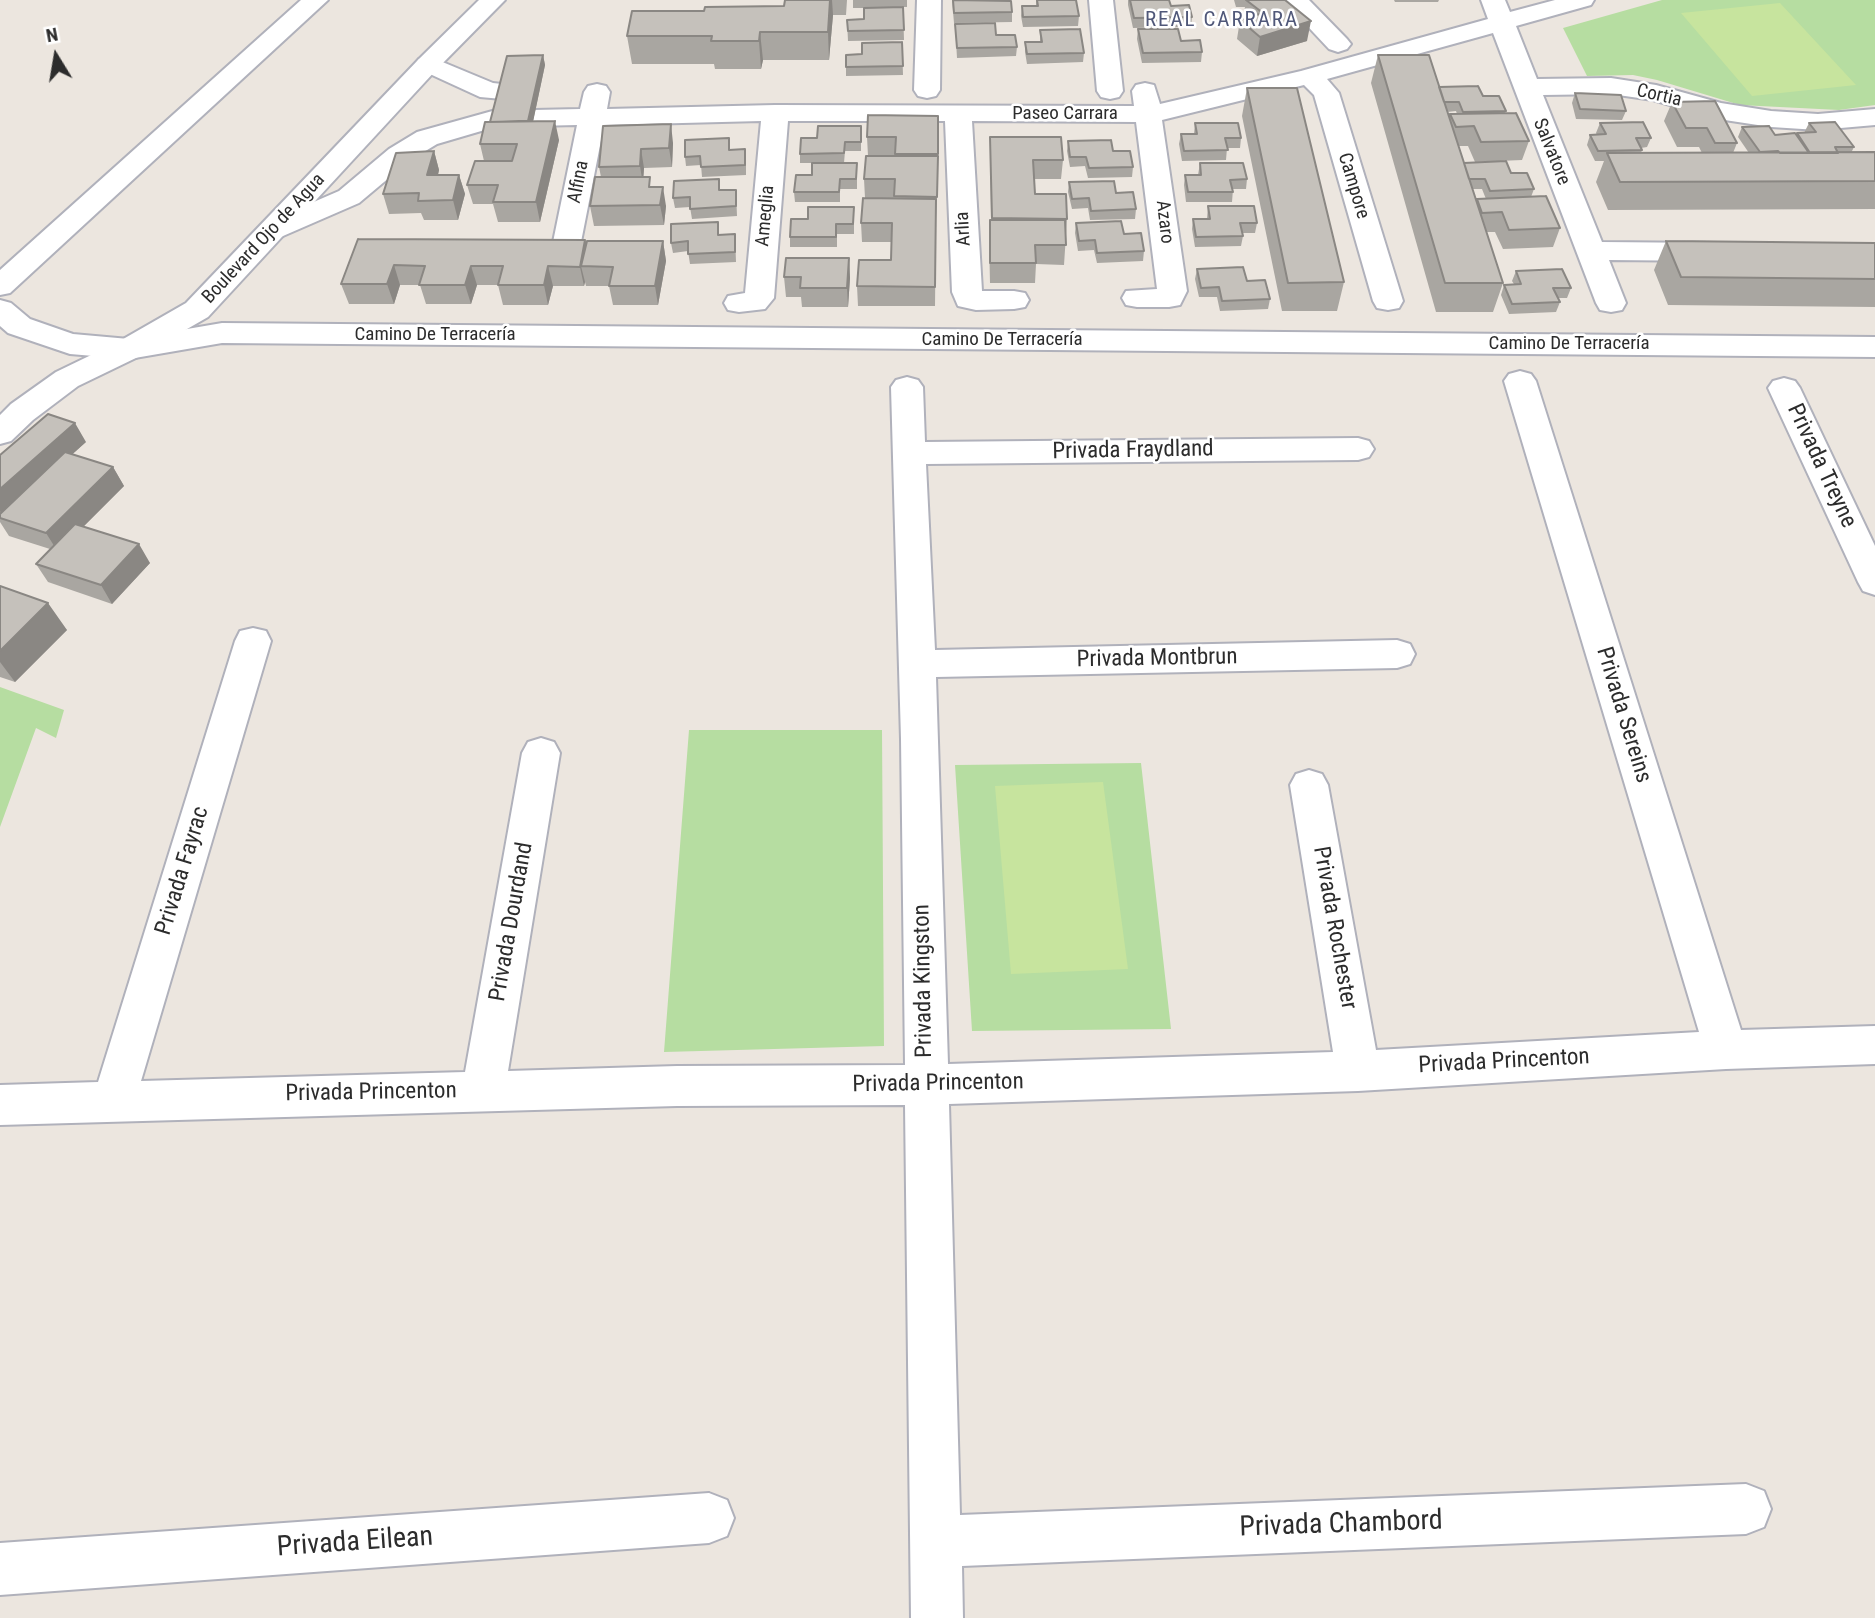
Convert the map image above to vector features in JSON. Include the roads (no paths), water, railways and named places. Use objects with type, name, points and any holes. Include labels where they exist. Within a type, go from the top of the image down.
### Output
[{"type":"street","points":[[0,286],[316,0]]},
{"type":"street","name":"Boulevard Ojo de Agua","points":[[0,433],[22,412],[67,379],[129,349],[197,310],[428,64],[493,0]]},
{"type":"street","points":[[927,90],[929,0]]},
{"type":"street","points":[[1101,0],[1110,91]]},
{"type":"street","points":[[1295,0],[1338,44]]},
{"type":"street","name":"Paseo Carrara","points":[[588,99],[775,113],[958,114],[1148,102],[1178,88],[1338,44],[1496,6],[1582,0]]},
{"type":"street","name":"Paseo Carrara","points":[[708,90],[1110,91],[1148,102],[1191,107],[1310,76],[1496,6]]},
{"type":"street","name":"Salvatore","points":[[1496,6],[1611,303]]},
{"type":"street","points":[[428,64],[496,91],[482,111],[467,125]]},
{"type":"street","name":"Campore","points":[[1310,76],[1326,93],[1388,301]]},
{"type":"street","name":"Cortia","points":[[1526,87],[1611,86],[1656,93],[1718,111],[1771,119],[1818,122],[1875,117]]},
{"type":"street","name":"Paseo Carrara","points":[[534,118],[588,99],[625,90]]},
{"type":"street","name":"Alfina","points":[[566,247],[588,99]]},
{"type":"street","name":"Azaro","points":[[1137,299],[1168,298],[1172,291],[1148,102]]},
{"type":"street","name":"Ameglia","points":[[739,303],[754,302],[759,298],[775,113]]},
{"type":"street","name":"Arlia","points":[[958,114],[969,299],[1014,300]]},
{"type":"street","points":[[274,230],[349,197],[399,155],[427,138],[496,118]]},
{"type":"street","points":[[1591,251],[1740,252]]},
{"type":"street","points":[[0,310],[19,326],[70,344],[129,349]]},
{"type":"street","name":"Camino De Terracería","points":[[129,349],[222,333],[1875,347]]},
{"type":"street","name":"Privada Sereins","points":[[1520,381],[1726,1050]]},
{"type":"street","name":"Privada Kingston","points":[[907,387],[920,739],[937,1618]]},
{"type":"street","name":"Privada Treyne","points":[[1784,388],[1875,582]]},
{"type":"street","name":"Privada Fraydland","points":[[909,453],[1358,449]]},
{"type":"street","name":"Privada Fayrac","points":[[114,1100],[253,641]]},
{"type":"street","name":"Privada Montbrun","points":[[916,664],[1397,654]]},
{"type":"street","name":"Privada Dourdand","points":[[483,1091],[541,753]]},
{"type":"street","name":"Privada Rochester","points":[[1310,785],[1358,1071]]},
{"type":"street","name":"Privada Princenton","points":[[0,1105],[677,1086],[926,1085],[1358,1071],[1726,1050],[1875,1045]]},
{"type":"street","name":"Privada Chambord","points":[[936,1542],[1746,1508]]},
{"type":"street","name":"Privada Eilean","points":[[0,1569],[709,1518]]},
{"type":"district","name":"REAL CARRARA","points":[[1222,21]]}]
